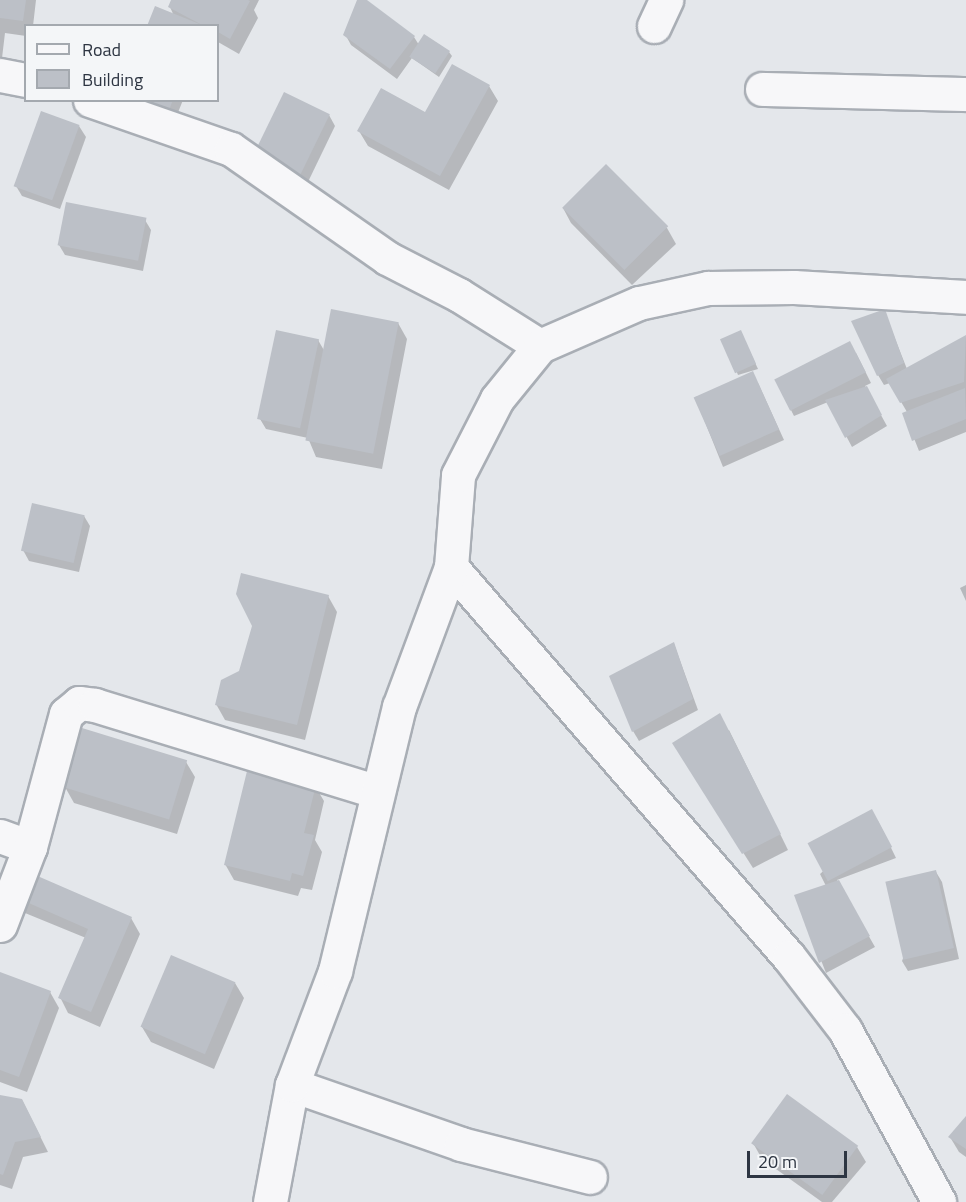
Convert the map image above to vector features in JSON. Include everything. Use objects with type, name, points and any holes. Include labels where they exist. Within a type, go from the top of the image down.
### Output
[{"type":"street","points":[[0,75],[24,80]]},
{"type":"street","points":[[762,89],[966,94]]},
{"type":"street","points":[[96,102],[231,149],[387,258],[459,295],[540,346]]},
{"type":"street","points":[[270,1202],[292,1085],[335,971],[399,707],[451,567],[458,475],[496,399],[540,346],[639,303],[708,288],[794,287],[966,297]]},
{"type":"street","points":[[451,567],[789,957],[845,1030],[939,1202]]},
{"type":"street","points":[[0,925],[30,847],[66,714],[79,704],[95,705],[377,792]]},
{"type":"street","points":[[0,836],[30,847]]},
{"type":"street","points":[[292,1085],[461,1144],[591,1177]]},
{"type":"building","points":[[0,0],[26,0],[23,21],[0,18]]},
{"type":"building","points":[[171,0],[250,1],[230,39],[219,33],[219,24],[200,24],[168,7]]},
{"type":"building","points":[[357,0],[367,0],[415,36],[390,69],[343,35]]},
{"type":"building","points":[[155,6],[200,24],[148,24]]},
{"type":"building","points":[[424,34],[450,51],[435,74],[409,57]]},
{"type":"building","points":[[452,64],[490,85],[440,176],[357,131],[381,88],[425,112]]},
{"type":"building","points":[[284,92],[330,114],[300,175],[255,152]]},
{"type":"building","points":[[151,102],[172,102],[169,110]]},
{"type":"building","points":[[41,111],[80,125],[52,200],[14,186]]},
{"type":"building","points":[[606,164],[668,226],[624,270],[562,208]]},
{"type":"building","points":[[66,202],[146,218],[138,261],[58,245]]},
{"type":"building","points":[[331,309],[399,322],[373,454],[305,441]]},
{"type":"building","points":[[885,309],[904,363],[877,376],[851,321]]},
{"type":"building","points":[[276,330],[319,339],[300,428],[257,419]]},
{"type":"building","points":[[741,330],[756,364],[735,373],[720,339]]},
{"type":"building","points":[[966,335],[964,382],[900,403],[886,379]]},
{"type":"building","points":[[850,341],[866,372],[790,411],[774,380]]},
{"type":"building","points":[[753,371],[779,429],[720,456],[694,397]]},
{"type":"building","points":[[867,386],[882,415],[845,438],[825,400]]},
{"type":"building","points":[[965,388],[966,419],[912,441],[902,413]]},
{"type":"building","points":[[32,503],[85,515],[74,563],[21,551]]},
{"type":"building","points":[[241,573],[329,595],[297,725],[215,705],[221,680],[239,671],[252,626],[236,594]]},
{"type":"building","points":[[674,642],[693,699],[632,732],[609,676]]},
{"type":"building","points":[[720,713],[781,834],[742,854],[672,743]]},
{"type":"building","points":[[82,728],[187,760],[169,819],[64,787]]},
{"type":"building","points":[[248,767],[316,785],[304,833],[314,835],[303,876],[292,873],[290,881],[224,865]]},
{"type":"building","points":[[872,809],[892,847],[828,881],[808,843]]},
{"type":"building","points":[[936,870],[954,948],[903,960],[885,882]]},
{"type":"building","points":[[26,871],[132,917],[91,1012],[58,998],[88,929],[15,897]]},
{"type":"building","points":[[839,880],[870,936],[819,963],[794,895]]},
{"type":"building","points":[[171,955],[235,982],[205,1054],[141,1027]]},
{"type":"building","points":[[0,972],[51,991],[19,1077],[0,1070]]},
{"type":"building","points":[[787,1094],[858,1146],[822,1195],[751,1143]]},
{"type":"building","points":[[0,1095],[22,1099],[41,1137],[15,1142],[3,1175],[0,1174]]},
{"type":"building","points":[[966,1116],[966,1149],[948,1137]]}]
